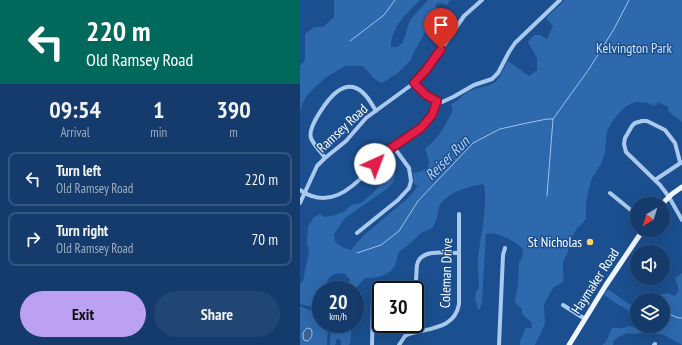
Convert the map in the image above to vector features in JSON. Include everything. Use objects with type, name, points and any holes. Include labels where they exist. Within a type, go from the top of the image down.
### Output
[{"type":"main road","points":[[669,197],[682,187]]},
{"type":"main road","name":"Haymaker Road","points":[[569,345],[606,285],[638,237]]},
{"type":"street","name":"Ramsey Road","points":[[300,203],[317,166],[346,141],[359,124],[414,83],[426,70],[464,16],[482,0]]},
{"type":"street","points":[[414,83],[426,95],[437,101],[446,101],[474,85],[492,79],[498,73],[515,43],[560,0]]},
{"type":"street","points":[[325,158],[311,137],[311,129],[314,122],[336,92],[343,88],[351,87],[360,90],[376,111]]},
{"type":"street","points":[[300,190],[304,193],[319,198],[328,198],[337,196],[349,189],[387,151],[421,128],[432,115],[437,101]]},
{"type":"street","points":[[655,180],[681,162],[675,143],[665,130],[642,120],[635,123],[625,138],[624,149],[629,156],[655,180],[669,197]]},
{"type":"street","points":[[357,233],[398,200],[409,188],[411,181],[409,168],[393,146]]},
{"type":"street","points":[[610,193],[630,209]]},
{"type":"street","points":[[670,199],[682,220]]},
{"type":"street","name":"Coleman Drive","points":[[424,330],[450,321],[455,316],[459,304],[459,214]]},
{"type":"street","points":[[499,345],[502,255],[505,248]]},
{"type":"street","points":[[415,281],[418,261],[422,257],[429,253],[459,253]]},
{"type":"street","points":[[562,305],[585,319]]},
{"type":"street","points":[[372,333],[372,345]]},
{"type":"street","name":"Coleman Drive","points":[[399,345],[405,336],[412,333]]},
{"type":"green space","points":[[334,0],[420,0],[405,15],[394,33],[391,47],[397,47],[403,42],[410,20],[428,0],[450,0],[447,5],[441,3],[436,4],[435,15],[410,61],[399,72],[382,83],[373,78],[363,66],[345,66],[325,78],[308,94],[303,102],[300,112],[300,66],[305,60],[305,34],[314,27],[323,27],[334,17]]},
{"type":"green space","name":"Kelvington Park","points":[[565,0],[682,0],[682,122],[669,112],[668,107],[658,102],[654,106],[648,103],[636,102],[630,104],[614,119],[607,131],[605,152],[601,164],[592,178],[589,188],[586,202],[586,218],[577,228],[569,243],[568,252],[563,262],[563,282],[553,288],[544,304],[545,324],[535,345],[520,345],[520,341],[526,328],[532,327],[531,322],[522,314],[522,309],[516,304],[515,300],[518,284],[519,262],[522,258],[523,249],[511,240],[500,235],[490,233],[486,234],[482,301],[480,309],[478,309],[475,299],[476,291],[479,288],[478,263],[485,203],[484,184],[465,188],[447,197],[439,207],[437,218],[432,228],[421,233],[398,253],[395,265],[388,273],[383,276],[365,278],[362,281],[350,281],[345,274],[336,274],[333,275],[328,281],[312,281],[312,307],[300,304],[300,284],[303,281],[309,252],[307,243],[308,227],[314,217],[320,214],[324,217],[336,215],[345,211],[351,205],[361,203],[373,193],[392,172],[395,174],[394,181],[388,188],[345,218],[334,234],[335,242],[342,247],[351,250],[364,235],[408,198],[418,186],[414,184],[413,173],[427,168],[429,163],[425,149],[434,141],[444,126],[453,110],[451,104],[470,91],[494,83],[500,76],[508,61],[529,76],[537,70],[537,58],[528,42],[534,35],[540,35],[547,39],[553,26],[546,18]]},
{"type":"green space","points":[[682,273],[682,345],[664,335],[653,333],[670,333],[670,294],[675,296],[679,291],[675,278]]},
{"type":"green space","points":[[609,290],[630,304],[630,311],[604,295],[606,291]]},
{"type":"green space","points":[[300,306],[312,311],[312,333],[328,333],[327,345],[300,345]]},
{"type":"green space","points":[[629,326],[630,333],[641,333],[634,334],[628,333],[613,341],[613,345],[602,345],[606,342],[612,328],[624,328]]},
{"type":"green space","points":[[331,333],[351,333],[349,345],[341,345],[341,340],[337,338],[335,345],[330,345]]},
{"type":"shaded area","points":[[307,328],[311,329],[311,337],[308,341],[304,340],[304,332]]},
{"type":"waterway","points":[[350,41],[384,15],[395,0]]},
{"type":"waterway","name":"Reiser Run","points":[[547,196],[553,119],[589,69],[614,29],[629,0]]},
{"type":"waterway","name":"Reiser Run","points":[[357,253],[381,245],[399,231],[418,201],[473,143],[500,129],[553,119]]},
{"type":"waterway","points":[[670,315],[682,318]]},
{"type":"place","name":"St Nicholas","points":[[590,242]]},
{"type":"route","points":[[375,164],[393,146],[421,128],[432,115],[437,101],[426,95],[414,83],[426,70],[441,49]]}]
